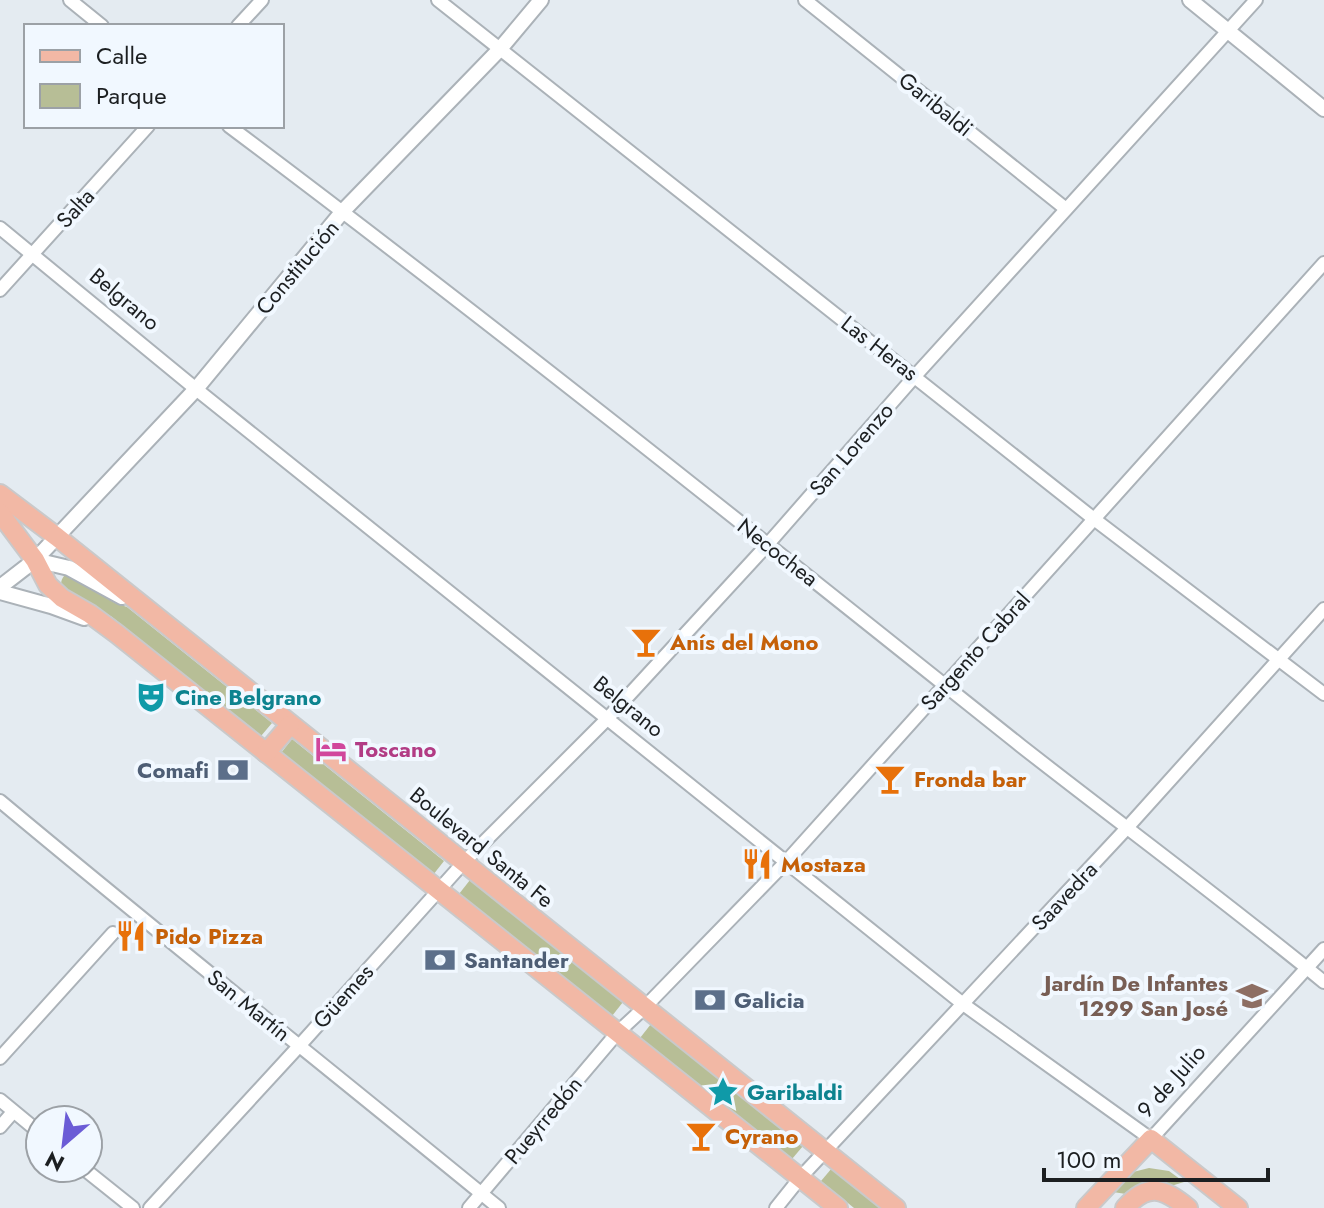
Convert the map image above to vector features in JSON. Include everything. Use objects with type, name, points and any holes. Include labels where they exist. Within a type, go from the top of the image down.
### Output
[{"type":"main road","name":"Boulevard Santa Fe","points":[[0,494],[896,1208]]},
{"type":"main road","points":[[0,513],[35,560],[48,585],[62,598],[106,626],[838,1208]]},
{"type":"main road","points":[[266,753],[290,725]]},
{"type":"main road","name":"9 de Julio","points":[[1086,1208],[1151,1139]]},
{"type":"main road","name":"Belgrano","points":[[1151,1139],[1238,1208]]},
{"type":"main road","points":[[1125,1208],[1136,1196],[1149,1190],[1170,1193],[1188,1208]]},
{"type":"street","points":[[70,0],[100,24]]},
{"type":"street","points":[[240,24],[262,0]]},
{"type":"street","name":"Las Heras","points":[[438,0],[1094,519],[1324,694]]},
{"type":"street","name":"Constitución","points":[[0,589],[35,560],[196,389],[343,211],[500,49],[541,0]]},
{"type":"street","name":"Garibaldi","points":[[805,0],[1066,209]]},
{"type":"street","points":[[1190,0],[1324,109]]},
{"type":"street","name":"San Lorenzo","points":[[438,890],[607,719],[768,544],[915,376],[1256,0]]},
{"type":"street","name":"Salta","points":[[0,290],[146,128]]},
{"type":"street","name":"Necochea","points":[[232,128],[343,211],[1324,982]]},
{"type":"street","name":"Belgrano","points":[[0,228],[963,1004],[1151,1139]]},
{"type":"street","name":"Sargento Cabral","points":[[618,1032],[785,863],[1324,263]]},
{"type":"street","points":[[35,560],[69,568],[86,576],[157,618]]},
{"type":"street","points":[[0,589],[106,626]]},
{"type":"street","name":"Saavedra","points":[[776,1208],[800,1178],[1126,829],[1324,609]]},
{"type":"street","name":"San Martín","points":[[0,801],[499,1208]]},
{"type":"street","name":"Güemes","points":[[150,1208],[438,890]]},
{"type":"street","points":[[0,1058],[113,933]]},
{"type":"street","name":"9 de Julio","points":[[1151,1139],[1324,949]]},
{"type":"street","name":"Pueyrredón","points":[[469,1208],[618,1032]]},
{"type":"street","points":[[0,1100],[24,1121]]},
{"type":"street","points":[[0,1127],[13,1112]]},
{"type":"street","points":[[103,1184],[133,1208]]},
{"type":"green space","points":[[69,575],[127,607],[272,723],[261,736],[112,617],[63,589],[62,579]]},
{"type":"green space","points":[[292,739],[444,861],[433,875],[281,753]]},
{"type":"green space","points":[[470,880],[623,1002],[612,1016],[459,894]]},
{"type":"green space","points":[[651,1024],[803,1146],[792,1159],[640,1038]]},
{"type":"green space","points":[[832,1168],[882,1208],[854,1208],[821,1181]]},
{"type":"green space","points":[[1149,1168],[1169,1171],[1184,1182],[1171,1186],[1147,1184],[1126,1194],[1113,1192],[1133,1172]]},
{"type":"place","name":"Anís del Mono","points":[[646,642]]},
{"type":"place","name":"Cine Belgrano","points":[[151,697]]},
{"type":"place","name":"Toscano","points":[[331,749]]},
{"type":"place","name":"Comafi","points":[[233,770]]},
{"type":"place","name":"Fronda bar","points":[[890,779]]},
{"type":"place","name":"Mostaza","points":[[757,864]]},
{"type":"place","name":"Pido Pizza","points":[[131,936]]},
{"type":"place","name":"Santander","points":[[440,960]]},
{"type":"place","name":"Jardín De Infantes 1299 San José","points":[[1252,996]]},
{"type":"place","name":"Galicia","points":[[710,1000]]},
{"type":"place","name":"Garibaldi","points":[[723,1092]]},
{"type":"place","name":"Cyrano","points":[[701,1136]]}]
